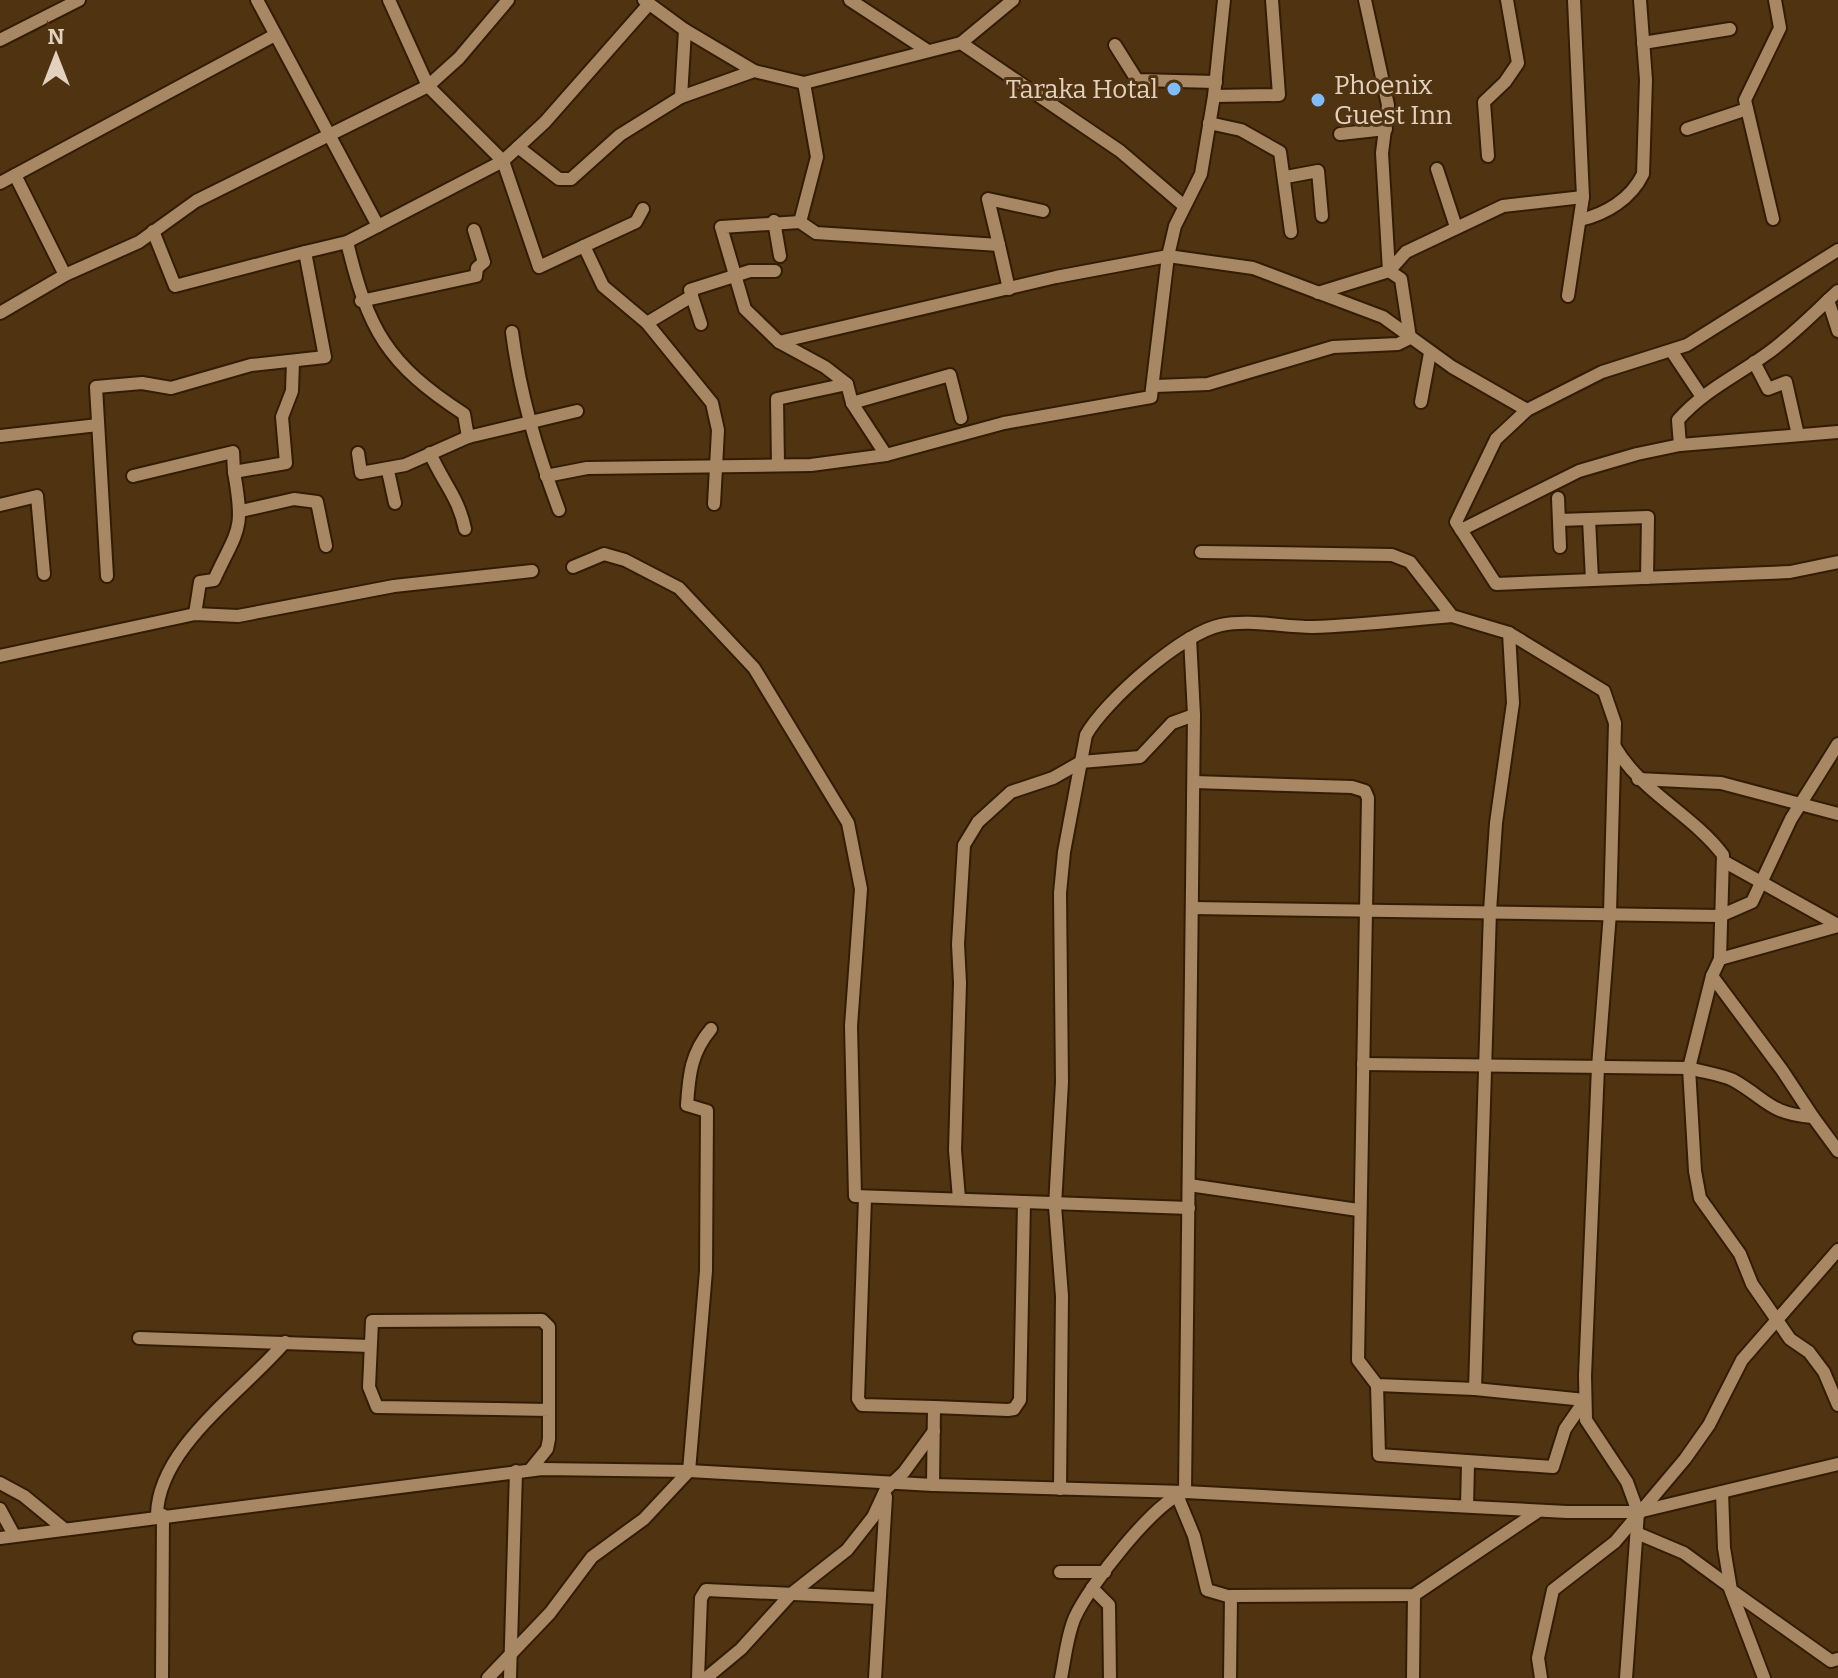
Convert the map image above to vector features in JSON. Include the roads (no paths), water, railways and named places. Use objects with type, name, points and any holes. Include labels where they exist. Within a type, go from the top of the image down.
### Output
[{"type":"street","points":[[0,40],[79,0]]},
{"type":"street","points":[[257,0],[378,226]]},
{"type":"street","points":[[389,0],[428,86],[503,161],[539,267],[636,222],[643,209]]},
{"type":"street","points":[[0,313],[65,275],[139,242],[196,201],[331,137],[428,86],[459,58],[508,0]]},
{"type":"street","points":[[850,0],[928,51]]},
{"type":"street","points":[[153,231],[175,286],[347,242],[503,161],[554,112],[646,2],[685,30],[754,71],[804,83],[961,43],[1013,0]]},
{"type":"street","points":[[546,476],[587,468],[811,465],[886,455],[1004,423],[1151,397],[1155,386],[1168,256],[1183,205],[1201,174],[1216,82],[1224,0]]},
{"type":"street","points":[[1214,96],[1279,95],[1272,0]]},
{"type":"street","points":[[1365,0],[1388,105],[1382,153],[1389,271]]},
{"type":"street","points":[[1488,156],[1484,102],[1505,82],[1518,63],[1507,0]]},
{"type":"street","points":[[1568,296],[1575,231],[1583,197],[1574,0]]},
{"type":"street","points":[[1580,220],[1604,214],[1637,186],[1643,174],[1646,80],[1640,0]]},
{"type":"street","points":[[1773,219],[1747,109],[1747,91],[1780,28],[1775,0]]},
{"type":"street","points":[[1643,43],[1730,29]]},
{"type":"street","points":[[681,97],[685,30]]},
{"type":"street","points":[[0,183],[275,35]]},
{"type":"street","points":[[961,43],[1039,92],[1120,151],[1183,205]]},
{"type":"street","points":[[1115,45],[1137,80],[1216,82]]},
{"type":"street","points":[[518,147],[559,179],[571,179],[620,135],[681,97],[754,71]]},
{"type":"street","points":[[800,222],[817,157],[804,83]]},
{"type":"street","points":[[1687,129],[1747,109]]},
{"type":"street","points":[[1209,123],[1241,130],[1280,152],[1286,177],[1291,232]]},
{"type":"street","points":[[1340,134],[1386,129]]},
{"type":"street","points":[[1437,169],[1456,227]]},
{"type":"street","points":[[1286,177],[1318,171],[1322,216]]},
{"type":"street","points":[[15,175],[65,275]]},
{"type":"street","points":[[1318,293],[1389,271],[1406,252],[1503,206],[1583,197]]},
{"type":"street","points":[[1009,289],[988,199],[1043,211]]},
{"type":"street","points":[[774,221],[780,256]]},
{"type":"street","points":[[886,455],[852,403],[847,384],[825,367],[779,342],[745,309],[721,227],[774,221],[800,222],[816,233],[999,245]]},
{"type":"street","points":[[361,301],[476,276],[477,268],[484,262],[474,230]]},
{"type":"street","points":[[347,242],[361,301],[386,349],[433,394],[464,414],[468,437]]},
{"type":"street","points":[[584,246],[603,286],[647,323],[712,403],[718,430],[714,504]]},
{"type":"street","points":[[1838,250],[1672,352],[1602,372],[1527,410],[1496,439],[1456,522],[1496,584],[1790,572],[1838,562]]},
{"type":"street","points":[[107,576],[96,387],[142,383],[171,388],[251,365],[325,357],[305,252]]},
{"type":"street","points":[[779,342],[1168,256],[1253,268],[1383,317],[1430,353],[1527,410]]},
{"type":"street","points":[[701,324],[690,290],[735,275],[775,271]]},
{"type":"street","points":[[1389,271],[1401,279],[1410,338]]},
{"type":"street","points":[[647,323],[692,296]]},
{"type":"street","points":[[1833,296],[1836,324]]},
{"type":"street","points":[[1680,445],[1678,420],[1702,397],[1754,362],[1833,296]]},
{"type":"street","points":[[512,332],[518,382],[529,424],[559,510]]},
{"type":"street","points":[[1155,386],[1208,384],[1333,347],[1398,344],[1410,338]]},
{"type":"street","points":[[1672,352],[1702,397]]},
{"type":"street","points":[[1421,402],[1430,353]]},
{"type":"street","points":[[234,472],[286,463],[282,417],[292,391],[293,361]]},
{"type":"street","points":[[1754,362],[1768,389],[1786,382],[1798,435]]},
{"type":"street","points":[[852,403],[950,375],[961,418]]},
{"type":"street","points":[[778,465],[777,399],[847,384]]},
{"type":"street","points":[[358,453],[361,473],[388,471],[468,437],[577,411]]},
{"type":"street","points":[[0,436],[98,425]]},
{"type":"street","points":[[1461,530],[1579,471],[1680,445],[1838,432]]},
{"type":"street","points":[[133,476],[233,452],[241,511],[239,533],[214,580],[199,585],[195,614]]},
{"type":"street","points":[[430,453],[441,479],[459,500],[465,529]]},
{"type":"street","points":[[388,471],[395,503]]},
{"type":"street","points":[[0,505],[37,496],[44,574]]},
{"type":"street","points":[[1558,498],[1560,547]]},
{"type":"street","points":[[241,511],[294,499],[317,502],[326,546]]},
{"type":"street","points":[[1559,520],[1648,517],[1647,578]]},
{"type":"street","points":[[1589,519],[1592,580]]},
{"type":"street","points":[[1201,552],[1392,555],[1410,562],[1452,616]]},
{"type":"street","points":[[573,567],[604,554],[625,560],[679,588],[754,668],[848,823],[861,889],[851,1026],[855,1196],[1024,1202],[1055,1206],[1189,1208]]},
{"type":"street","points":[[0,656],[195,614],[238,616],[394,586],[532,571]]},
{"type":"street","points":[[1060,1489],[1062,1296],[1055,1206],[1062,1082],[1060,893],[1064,852],[1086,735],[1096,718],[1116,696],[1190,638],[1223,624],[1312,627],[1452,616],[1509,633],[1604,691],[1613,710],[1615,747],[1610,913],[1598,1067],[1585,1400],[1586,1420],[1627,1482],[1638,1512],[1639,1534],[1626,1678]]},
{"type":"street","points":[[1475,1389],[1490,911],[1496,823],[1513,703],[1509,633]]},
{"type":"street","points":[[1190,638],[1194,782],[1189,1208],[1181,1493],[1207,1590],[1231,1597],[1414,1595],[1537,1512]]},
{"type":"street","points":[[959,1199],[955,1150],[960,983],[958,939],[964,845],[978,822],[1011,792],[1053,778],[1081,762],[1140,757],[1172,723],[1194,715]]},
{"type":"street","points":[[1192,908],[1720,916],[1752,902],[1800,806],[1838,744]]},
{"type":"street","points":[[1615,747],[1638,779],[1710,839],[1725,862],[1838,926]]},
{"type":"street","points":[[1638,779],[1721,783],[1838,814]]},
{"type":"street","points":[[1194,782],[1352,787],[1365,791],[1368,798],[1356,1355],[1377,1385],[1379,1455],[1468,1464],[1553,1467],[1565,1429],[1585,1400]]},
{"type":"street","points":[[1725,862],[1720,959],[1712,976],[1689,1068],[1695,1171],[1700,1198],[1740,1254],[1752,1284],[1777,1321],[1824,1372],[1838,1405]]},
{"type":"street","points":[[1720,959],[1838,926]]},
{"type":"street","points":[[1712,976],[1838,1151]]},
{"type":"street","points":[[488,1678],[550,1613],[592,1557],[644,1519],[689,1471],[706,1271],[707,1111],[687,1105],[690,1065],[698,1044],[711,1029]]},
{"type":"street","points":[[1363,1064],[1689,1068],[1731,1079],[1770,1107],[1790,1116],[1813,1117]]},
{"type":"street","points":[[1189,1185],[1358,1210]]},
{"type":"street","points":[[865,1198],[858,1399],[862,1405],[1008,1410],[1014,1409],[1020,1400],[1024,1202]]},
{"type":"street","points":[[1541,1678],[1538,1658],[1553,1590],[1615,1542],[1685,1459],[1709,1425],[1742,1360],[1838,1250]]},
{"type":"street","points":[[530,1470],[547,1449],[549,1410],[549,1327],[542,1320],[372,1321],[370,1397],[377,1407],[549,1410]]},
{"type":"street","points":[[139,1338],[370,1346]]},
{"type":"street","points":[[162,1678],[159,1494],[170,1467],[232,1396],[265,1367],[285,1342]]},
{"type":"street","points":[[1377,1385],[1475,1389],[1585,1400]]},
{"type":"street","points":[[933,1485],[934,1407]]},
{"type":"street","points":[[706,1678],[749,1641],[791,1594],[847,1550],[873,1517],[889,1484],[934,1431]]},
{"type":"street","points":[[1467,1506],[1468,1464]]},
{"type":"street","points":[[0,1538],[160,1515],[530,1470],[689,1471],[889,1484],[1181,1493],[1537,1512],[1638,1512],[1838,1464]]},
{"type":"street","points":[[510,1678],[516,1471]]},
{"type":"street","points":[[0,1483],[24,1496],[64,1529]]},
{"type":"street","points":[[875,1678],[878,1598],[889,1484]]},
{"type":"street","points":[[1722,1492],[1724,1548],[1731,1590],[1764,1678]]},
{"type":"street","points":[[1061,1678],[1075,1618],[1092,1588],[1138,1530],[1181,1493]]},
{"type":"street","points":[[0,1509],[14,1535]]},
{"type":"street","points":[[1639,1534],[1684,1553],[1831,1661],[1838,1659]]},
{"type":"street","points":[[1060,1572],[1105,1572]]},
{"type":"street","points":[[1092,1588],[1109,1605],[1110,1678]]},
{"type":"street","points":[[698,1678],[702,1592],[878,1598]]},
{"type":"street","points":[[1413,1678],[1414,1595]]},
{"type":"street","points":[[1230,1678],[1231,1597]]},
{"type":"place","name":"Taraka Hotal","points":[[1174,89]]},
{"type":"place","name":"Phoenix Guest Inn","points":[[1318,100]]}]
